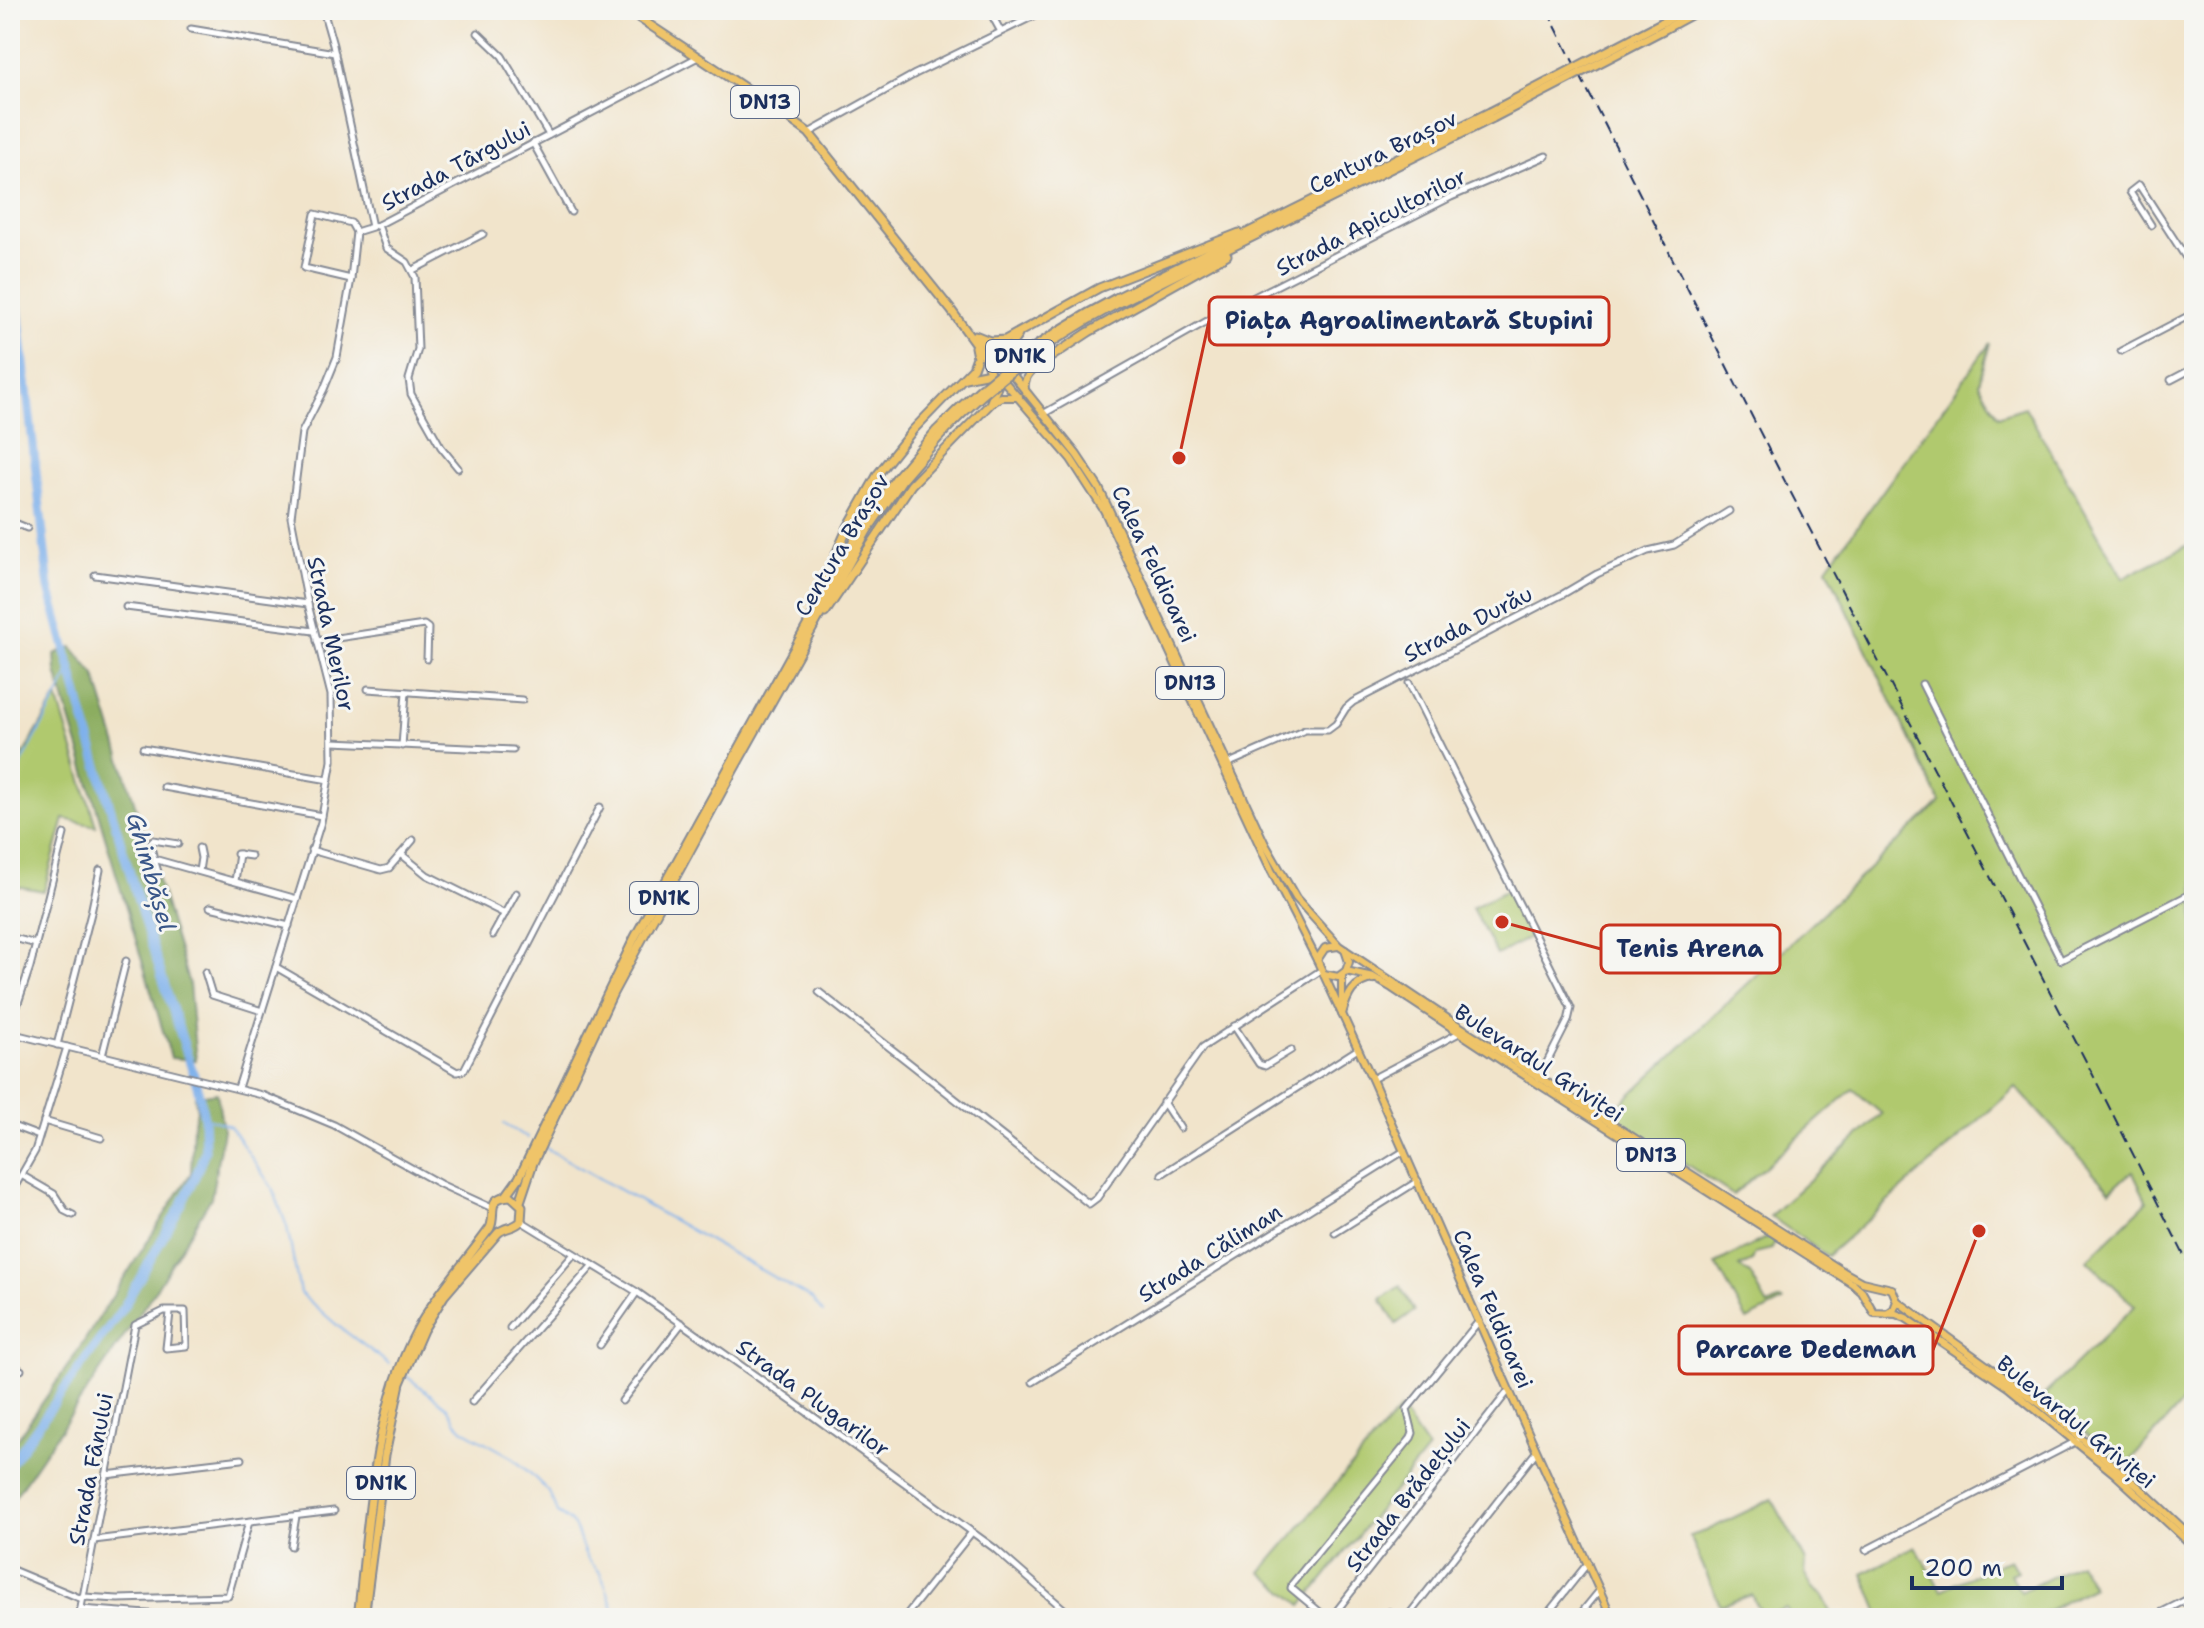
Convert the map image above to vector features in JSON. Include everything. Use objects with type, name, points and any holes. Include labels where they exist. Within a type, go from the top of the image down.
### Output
[{"type":"highway","name":"DN13","points":[[627,10],[809,133],[951,310],[974,336],[1013,363],[1013,372]]},
{"type":"highway","name":"Centura Brașov","points":[[1663,26],[1687,10]]},
{"type":"highway","name":"Centura Brașov","points":[[521,1221],[524,1211],[520,1202],[533,1163],[613,993],[861,528],[896,478],[973,395],[1033,347],[1117,301],[1700,10]]},
{"type":"highway","name":"DN1K","points":[[1019,334],[1082,296],[1229,235],[1254,232]]},
{"type":"highway","points":[[794,653],[911,485],[990,404],[1002,380],[1013,372],[1048,359],[1254,232]]},
{"type":"highway","points":[[794,653],[864,497],[913,430],[973,368],[977,357],[974,336],[997,342],[1019,334]]},
{"type":"highway","points":[[965,378],[989,369],[1019,334]]},
{"type":"highway","name":"DN13","points":[[974,336],[989,369],[1002,380]]},
{"type":"highway","name":"Centura Brașov","points":[[492,1208],[519,1178],[635,937],[794,653]]},
{"type":"highway","points":[[506,1196],[520,1202]]},
{"type":"highway","points":[[492,1208],[494,1221],[504,1228]]},
{"type":"highway","name":"DN1K","points":[[361,1618],[383,1426],[396,1379],[429,1309],[494,1221]]},
{"type":"highway","name":"DN1K","points":[[361,1618],[387,1443],[404,1373],[423,1330],[444,1296],[504,1228],[514,1227],[521,1221]]},
{"type":"main road","points":[[1025,391],[1029,372],[1048,359]]},
{"type":"main road","name":"Calea Feldioarei","points":[[1013,372],[1077,455],[1109,507],[1227,764],[1286,883],[1308,914],[1341,947],[1349,962],[1344,973],[1342,1014]]},
{"type":"main road","name":"Calea Feldioarei","points":[[1002,380],[1071,459],[1104,510],[1372,1079],[1612,1618]]},
{"type":"main road","points":[[990,404],[1001,397],[1019,397]]},
{"type":"main road","points":[[1317,960],[1325,948],[1341,947]]},
{"type":"main road","name":"Bulevardul Griviței","points":[[1341,947],[1539,1078],[1837,1268],[1862,1282],[1878,1286]]},
{"type":"main road","name":"DN13","points":[[1322,972],[1333,977],[1344,973]]},
{"type":"main road","name":"Bulevardul Griviței","points":[[1344,973],[1377,979],[1858,1288],[1867,1301]]},
{"type":"main road","points":[[1342,1014],[1352,989],[1361,982],[1377,979]]},
{"type":"main road","points":[[1878,1286],[1892,1289],[1897,1301],[1894,1309],[1887,1314],[1874,1313],[1867,1301],[1869,1293],[1878,1286]]},
{"type":"main road","name":"Bulevardul Griviței","points":[[1897,1301],[2043,1406],[2142,1490],[2194,1539]]},
{"type":"main road","name":"Bulevardul Griviței","points":[[1887,1314],[1901,1316],[2012,1390],[2077,1441],[2194,1547]]},
{"type":"street","points":[[323,10],[375,226],[386,248],[407,262],[413,270],[418,349],[410,373],[410,389],[441,447],[458,468]]},
{"type":"street","points":[[989,10],[1000,30]]},
{"type":"street","points":[[809,133],[1000,30],[1046,10]]},
{"type":"street","points":[[191,29],[335,53]]},
{"type":"street","name":"Strada Târgului","points":[[478,33],[502,56],[549,135]]},
{"type":"street","name":"Strada Târgului","points":[[375,226],[696,58]]},
{"type":"street","points":[[533,143],[571,212]]},
{"type":"street","name":"Strada Apicultorilor","points":[[1043,414],[1209,320],[1451,197],[1546,156]]},
{"type":"street","points":[[2151,225],[2130,192],[2139,185],[2194,270]]},
{"type":"street","points":[[351,279],[304,268],[316,213],[351,223],[356,232],[375,226]]},
{"type":"street","name":"Strada Merilor","points":[[238,1088],[322,816],[329,780],[333,742],[331,695],[291,521],[300,437],[337,357],[356,232]]},
{"type":"street","points":[[413,270],[483,234]]},
{"type":"street","points":[[2121,351],[2194,313]]},
{"type":"street","points":[[2171,380],[2194,368]]},
{"type":"street","name":"Strada Durău","points":[[1227,764],[1305,730],[1328,730],[1342,717],[1348,705],[1366,695],[1597,574],[1648,551],[1674,545],[1729,511]]},
{"type":"street","points":[[10,521],[27,528]]},
{"type":"street","points":[[95,575],[308,604]]},
{"type":"street","points":[[126,607],[314,631]]},
{"type":"street","points":[[317,641],[424,625],[428,628],[427,659]]},
{"type":"street","name":"Bulevardul Griviței","points":[[1409,683],[1571,1008],[1568,1021],[1539,1078]]},
{"type":"street","points":[[1922,684],[2061,960],[2194,892]]},
{"type":"street","points":[[368,689],[522,700]]},
{"type":"street","points":[[402,746],[406,692]]},
{"type":"street","points":[[333,742],[513,750]]},
{"type":"street","points":[[143,748],[329,780]]},
{"type":"street","points":[[164,787],[322,816]]},
{"type":"street","points":[[276,967],[457,1072],[464,1070],[600,807]]},
{"type":"street","points":[[64,834],[10,1030],[57,1045],[238,1088],[334,1125],[440,1184],[492,1208]]},
{"type":"street","points":[[311,850],[381,870],[389,868],[413,840]]},
{"type":"street","points":[[159,875],[150,841],[178,844]]},
{"type":"street","points":[[199,848],[199,871]]},
{"type":"street","points":[[235,881],[238,854],[251,856]]},
{"type":"street","points":[[401,854],[427,875],[505,914]]},
{"type":"street","points":[[154,859],[297,899]]},
{"type":"street","points":[[57,1045],[100,870]]},
{"type":"street","points":[[493,935],[516,893]]},
{"type":"street","points":[[210,907],[289,926]]},
{"type":"street","points":[[10,937],[36,944]]},
{"type":"street","points":[[102,1056],[126,961]]},
{"type":"street","points":[[205,972],[212,995],[262,1011]]},
{"type":"street","points":[[819,992],[1089,1204],[1097,1198],[1197,1054],[1213,1039],[1322,972]]},
{"type":"street","points":[[1234,1026],[1259,1064],[1265,1066],[1291,1050]]},
{"type":"street","points":[[1372,1079],[1459,1033]]},
{"type":"street","points":[[10,1195],[23,1176],[39,1137],[67,1047]]},
{"type":"street","points":[[1162,1174],[1358,1049]]},
{"type":"street","points":[[1163,1102],[1180,1128]]},
{"type":"street","points":[[44,1121],[101,1138]]},
{"type":"street","points":[[10,1125],[39,1137]]},
{"type":"street","name":"Strada Căliman","points":[[1033,1382],[1404,1151]]},
{"type":"street","points":[[23,1176],[54,1194],[65,1211],[73,1215]]},
{"type":"street","points":[[1335,1233],[1418,1181]]},
{"type":"street","name":"Strada Plugarilor","points":[[521,1221],[682,1323],[972,1532],[1074,1618]]},
{"type":"street","points":[[510,1328],[574,1254]]},
{"type":"street","points":[[472,1402],[593,1265]]},
{"type":"street","points":[[600,1345],[637,1292]]},
{"type":"street","name":"Strada Fânului","points":[[79,1618],[135,1325],[164,1311],[170,1313]]},
{"type":"street","points":[[185,1311],[186,1346],[166,1348],[170,1313],[185,1311]]},
{"type":"street","points":[[1329,1618],[1295,1593],[1292,1584],[1411,1438],[1413,1433],[1407,1409],[1479,1321]]},
{"type":"street","points":[[622,1401],[682,1323]]},
{"type":"street","points":[[10,1366],[21,1370]]},
{"type":"street","name":"Strada Brădețului","points":[[1329,1618],[1509,1390]]},
{"type":"street","points":[[1866,1550],[2077,1441]]},
{"type":"street","points":[[1408,1616],[1536,1452]]},
{"type":"street","points":[[106,1475],[242,1459]]},
{"type":"street","points":[[94,1540],[334,1511]]},
{"type":"street","points":[[291,1546],[296,1516]]},
{"type":"street","points":[[10,1569],[83,1598],[228,1596],[249,1522]]},
{"type":"street","points":[[904,1618],[972,1532]]},
{"type":"street","points":[[1544,1618],[1588,1563]]},
{"type":"street","points":[[1577,1618],[1600,1590]]},
{"type":"street","points":[[2150,1618],[2194,1596]]},
{"type":"street","points":[[81,1609],[200,1618]]},
{"type":"street","points":[[1383,1616],[1389,1612],[1396,1618]]},
{"type":"green space","points":[[1990,343],[1979,383],[1998,416],[2025,407],[2123,578],[2194,542],[2194,1390],[2124,1468],[2043,1396],[2135,1306],[2087,1260],[2147,1202],[2132,1171],[2110,1191],[2016,1087],[1827,1256],[1770,1216],[1882,1114],[1853,1089],[1733,1195],[1610,1114],[1940,802],[1827,568]]},
{"type":"green space","points":[[72,647],[95,675],[141,824],[189,984],[196,1060],[171,1058],[56,672],[55,654]]},
{"type":"green space","points":[[57,697],[96,826],[64,819],[44,891],[10,885],[10,777]]},
{"type":"green space","points":[[1507,890],[1531,936],[1497,955],[1472,908]]},
{"type":"green space","points":[[217,1093],[223,1130],[211,1198],[158,1286],[10,1504],[10,1449],[74,1357],[191,1173],[193,1125],[197,1111],[195,1096]]},
{"type":"green space","points":[[1769,1236],[1774,1240],[1772,1249],[1755,1253],[1752,1261],[1739,1267],[1750,1274],[1768,1306],[1780,1300],[1783,1302],[1747,1320],[1716,1264]]},
{"type":"green space","points":[[1400,1286],[1414,1311],[1396,1324],[1381,1299]]},
{"type":"green space","points":[[1400,1409],[1428,1449],[1302,1605],[1261,1572]]},
{"type":"green space","points":[[1772,1499],[1806,1561],[1805,1574],[1812,1587],[1823,1596],[1834,1618],[1792,1618],[1786,1608],[1771,1614],[1760,1610],[1752,1595],[1720,1605],[1690,1536]]},
{"type":"green space","points":[[1915,1546],[1941,1590],[2010,1559],[2017,1571],[2010,1574],[2021,1592],[2079,1563],[2093,1587],[2034,1618],[1881,1618],[1863,1574]]},
{"type":"waterway","name":"Ghimbășel","points":[[10,238],[49,588],[145,924],[197,1085],[204,1117],[205,1150],[182,1204],[124,1306],[10,1465]]},
{"type":"waterway","points":[[10,786],[71,671]]},
{"type":"waterway","name":"Ghimbășel","points":[[137,898],[146,903]]},
{"type":"waterway","points":[[204,1117],[230,1126],[273,1189],[287,1227],[300,1293],[389,1364]]},
{"type":"waterway","points":[[504,1124],[528,1138]]},
{"type":"waterway","points":[[544,1147],[812,1299],[823,1313]]},
{"type":"waterway","points":[[406,1376],[447,1407],[465,1431],[510,1456],[549,1492],[557,1513],[575,1528],[588,1560],[600,1573],[616,1618]]},
{"type":"railway","points":[[1547,10],[1776,464],[2194,1275]]},
{"type":"place","name":"Piața Agroalimentară Stupini","points":[[1179,458]]},
{"type":"place","name":"Tenis Arena","points":[[1502,922]]},
{"type":"place","name":"Parcare Dedeman","points":[[1979,1231]]}]
